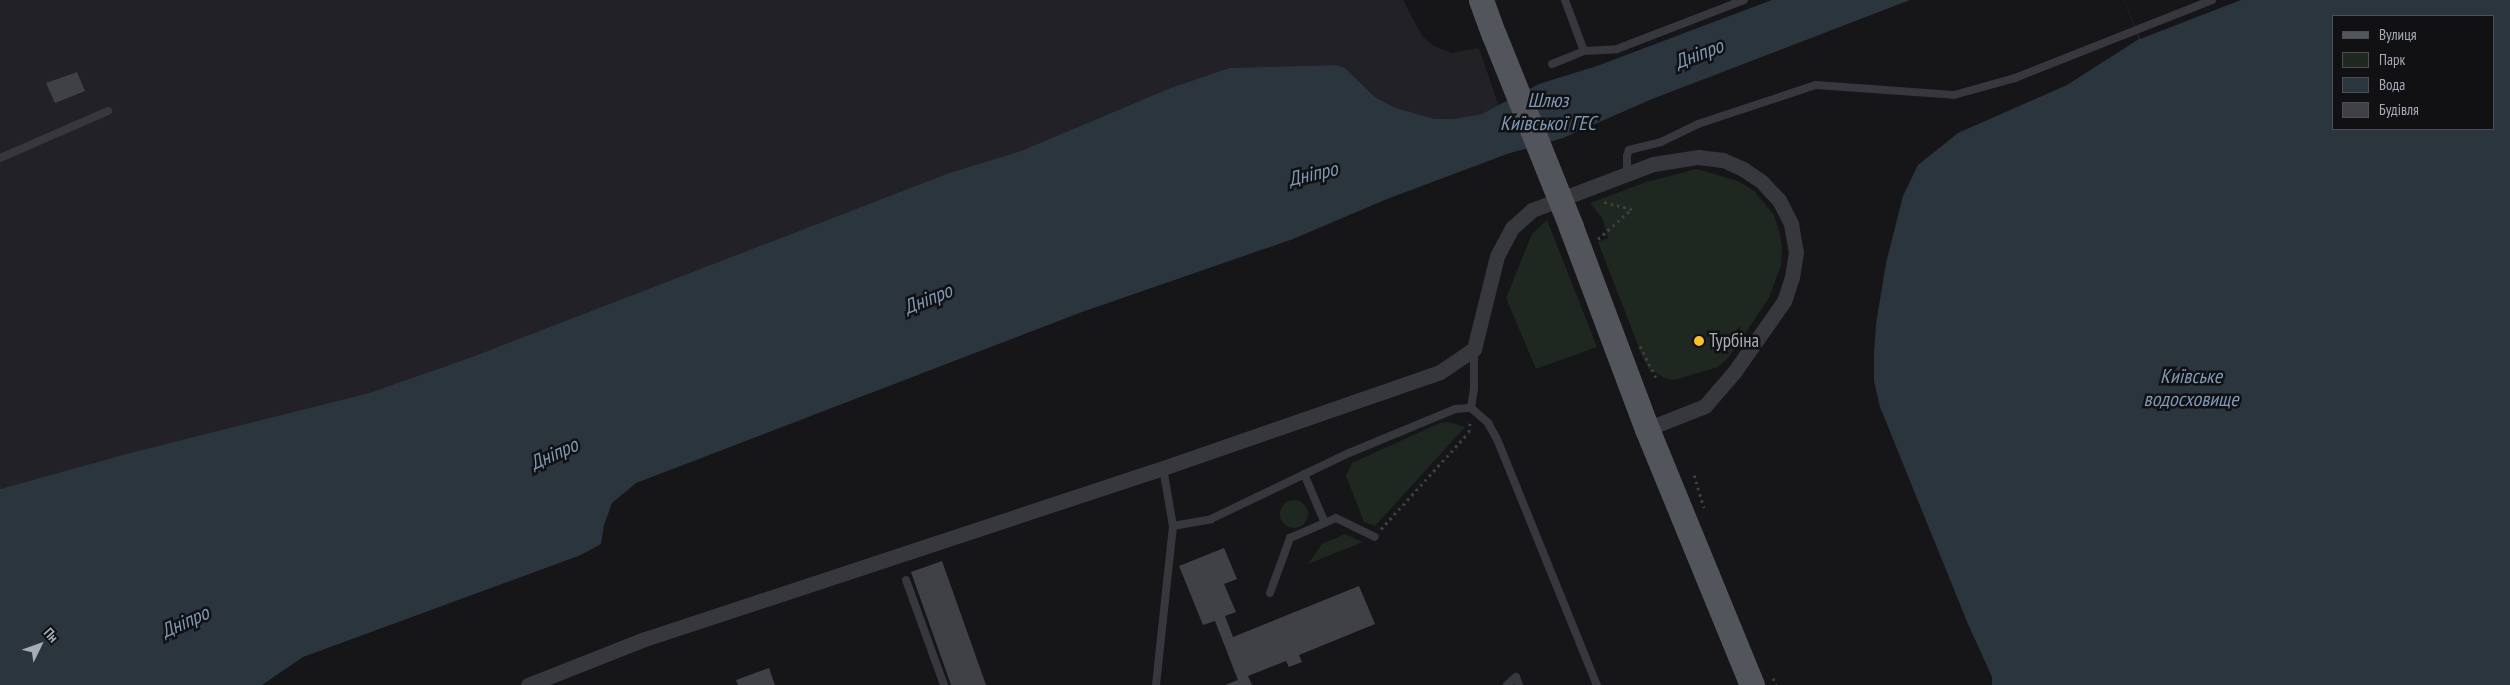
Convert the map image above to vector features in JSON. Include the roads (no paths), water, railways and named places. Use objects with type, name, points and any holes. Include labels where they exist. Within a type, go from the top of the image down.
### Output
[{"type":"main road","points":[[1481,0],[1571,227],[1647,430],[1752,685]]},
{"type":"street","points":[[528,685],[645,639],[1164,468],[1440,372],[1474,349],[1497,256],[1512,228],[1532,210],[1653,164],[1698,157],[1722,160],[1743,168],[1762,182],[1779,200],[1791,224],[1796,252],[1792,277],[1784,302],[1735,371],[1705,406],[1647,430]]},
{"type":"lane","points":[[1565,0],[1584,51]]},
{"type":"lane","points":[[1552,64],[1584,51],[1617,49],[1744,0]]},
{"type":"lane","points":[[1628,174],[1629,150],[1661,142],[1698,124],[1816,85],[1954,94],[2015,78],[2212,0]]},
{"type":"lane","points":[[0,158],[108,112]]},
{"type":"lane","points":[[1471,408],[1474,388],[1474,349]]},
{"type":"lane","points":[[1173,526],[1211,519],[1349,453],[1455,409],[1471,408],[1488,423],[1496,439],[1597,685]]},
{"type":"lane","points":[[1156,685],[1173,526],[1164,468]]},
{"type":"lane","points":[[1304,474],[1325,522]]},
{"type":"lane","points":[[1270,592],[1290,538],[1336,518],[1374,537]]},
{"type":"lane","points":[[906,580],[944,685]]},
{"type":"lane","points":[[1507,685],[1516,677],[1520,685]]},
{"type":"water","points":[[1772,0],[1910,0],[1652,99],[1563,138],[1507,154],[1387,199],[1293,239],[1082,312],[636,483],[612,503],[604,525],[601,544],[581,555],[303,657],[262,685],[0,685],[0,489],[130,453],[369,393],[472,357],[949,173],[1021,151],[1168,89],[1229,68],[1336,65],[1345,68],[1376,98],[1396,108],[1435,119],[1453,119],[1482,114],[1539,84],[1597,66]]},
{"type":"water","name":"Київське водосховище","points":[[2124,0],[2510,0],[2510,685],[1992,685],[1992,677],[1968,624],[1880,407],[1874,381],[1876,324],[1886,263],[1903,196],[1918,165],[1958,133],[2067,85],[2139,39]]},
{"type":"place","name":"Турбіна","points":[[1699,341]]},
{"type":"water label","name":"Дніпро","points":[[1699,54]]},
{"type":"water label","name":"Шлюз Київської ГЕС","points":[[1548,112]]},
{"type":"water label","name":"Дніпро","points":[[1313,174]]},
{"type":"water label","name":"Дніпро","points":[[928,299]]},
{"type":"water label","name":"Дніпро","points":[[554,454]]},
{"type":"water label","name":"Дніпро","points":[[185,622]]}]
